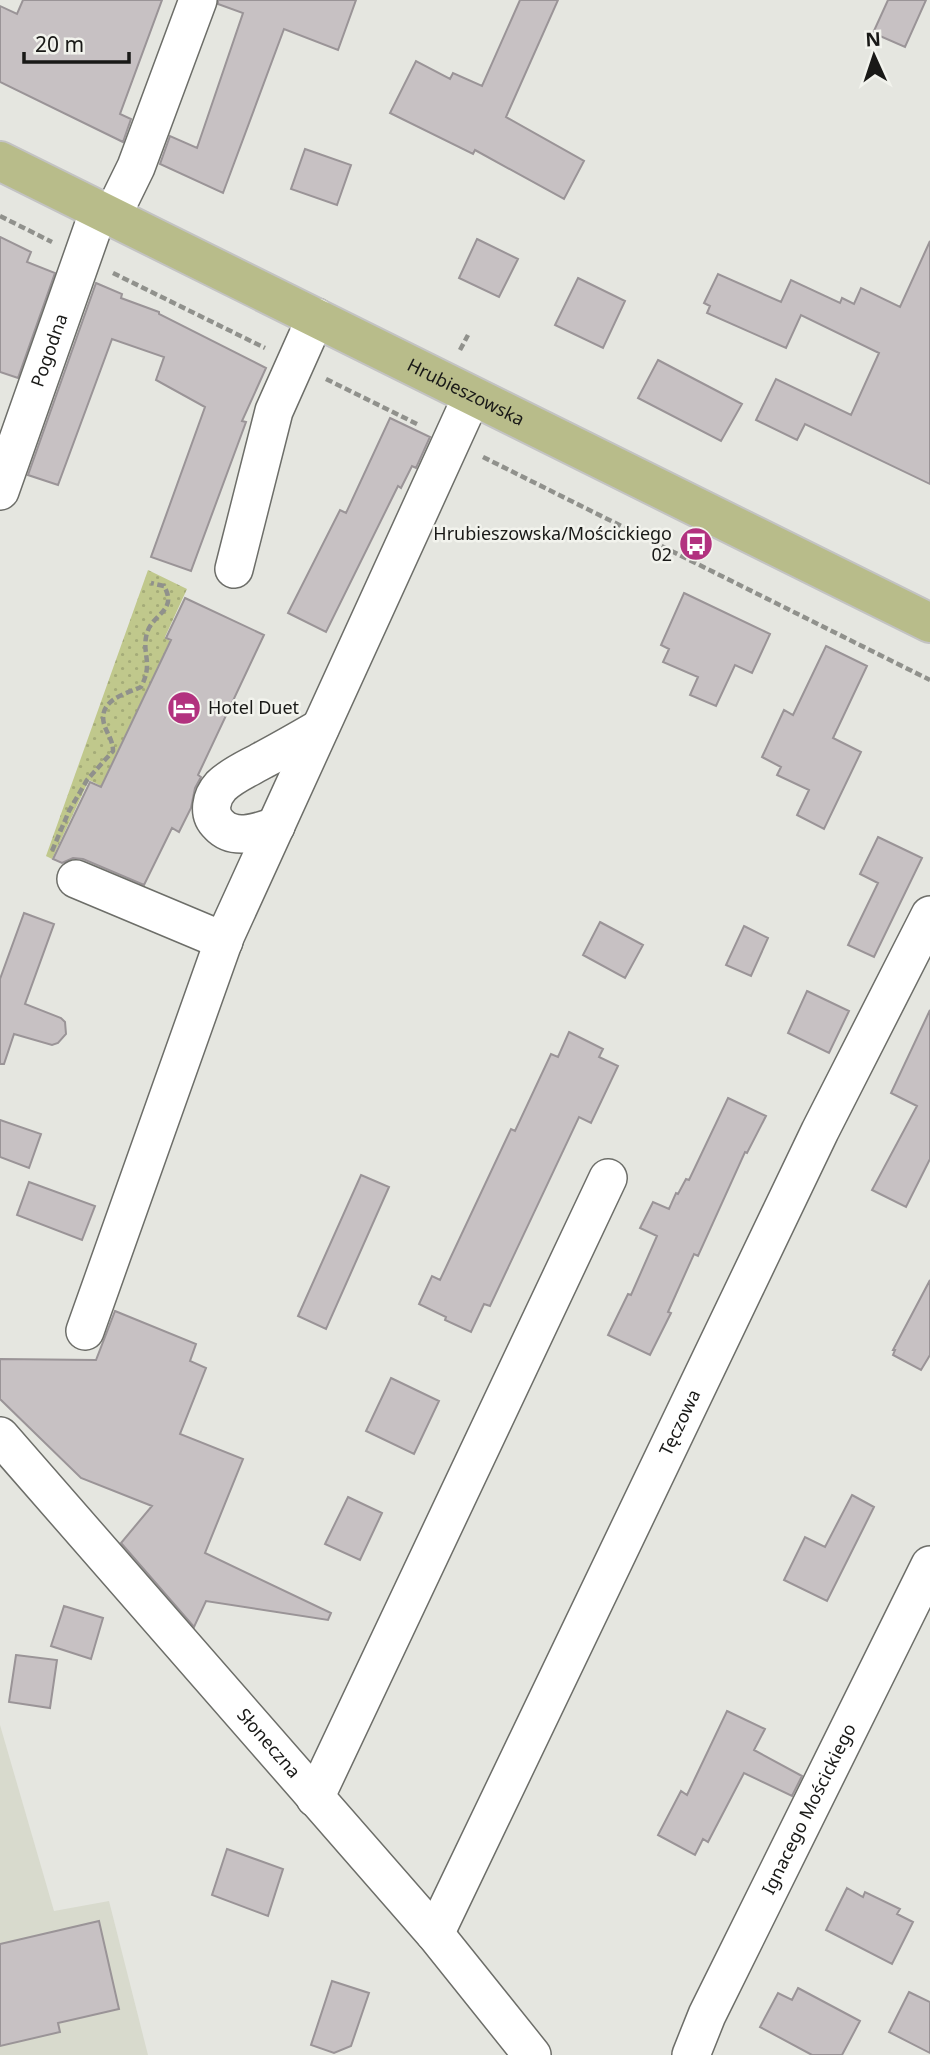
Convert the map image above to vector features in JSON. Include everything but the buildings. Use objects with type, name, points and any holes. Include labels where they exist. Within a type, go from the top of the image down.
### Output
[{"type":"main road","name":"Hrubieszowska","points":[[0,161],[930,623]]},
{"type":"street","name":"Pogodna","points":[[0,491],[106,213],[136,167],[198,0]]},
{"type":"street","points":[[234,569],[274,411],[316,317]]},
{"type":"street","points":[[85,1331],[224,941],[472,396]]},
{"type":"street","points":[[276,827],[250,834],[223,830],[214,821],[211,811],[214,798],[221,786],[239,773],[320,728]]},
{"type":"street","points":[[76,879],[224,941]]},
{"type":"street","name":"Tęczowa","points":[[435,1934],[820,1131],[930,915]]},
{"type":"street","points":[[316,1797],[608,1178]]},
{"type":"street","name":"Słoneczna","points":[[0,1436],[435,1934],[532,2055]]},
{"type":"street","name":"Ignacego Mościckiego","points":[[691,2055],[707,2015],[930,1565]]},
{"type":"path","points":[[76,879],[71,871],[48,859],[69,811],[87,780],[113,751],[113,741],[103,721],[104,712],[111,701],[141,687],[145,679],[148,661],[146,636],[150,626],[168,606],[169,595],[164,586],[151,583]]},
{"type":"shaded area","points":[[0,1725],[54,1911],[109,1901],[148,2055],[0,2055]]},
{"type":"green space","points":[[148,570],[187,589],[165,637],[170,641],[101,786],[89,780],[52,859],[46,856]]},
{"type":"place","name":"Hrubieszowska/Mościckiego 02","points":[[696,544]]},
{"type":"place","name":"Hotel Duet","points":[[184,708]]}]
